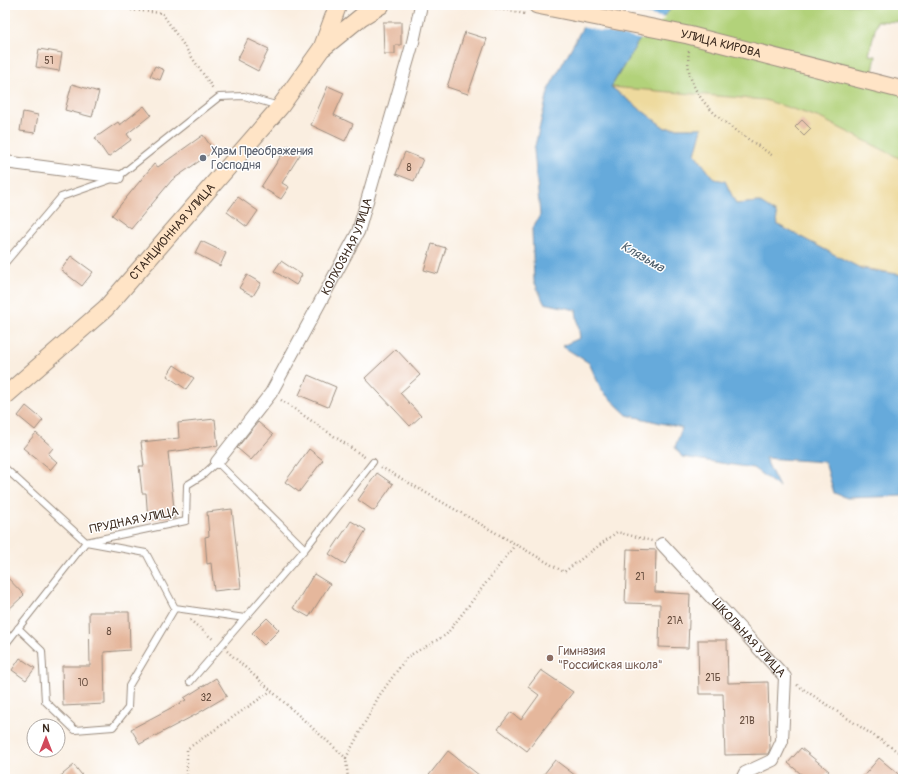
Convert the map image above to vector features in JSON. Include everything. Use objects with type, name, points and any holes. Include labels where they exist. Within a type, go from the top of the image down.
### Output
[{"type":"main road","name":"СТАНЦИОННАЯ УЛИЦА","points":[[5,396],[106,308],[280,107],[322,48],[338,5]]},
{"type":"main road","points":[[322,48],[361,17],[381,5]]},
{"type":"main road","name":"УЛИЦА КИРОВА","points":[[535,10],[556,8],[689,42],[903,90]]},
{"type":"street","name":"КОЛХОЗНАЯ УЛИЦА","points":[[216,462],[271,392],[358,232],[413,42],[421,5]]},
{"type":"street","points":[[5,162],[118,177]]},
{"type":"street","name":"ШКОЛЬНАЯ УЛИЦА","points":[[662,544],[785,677],[782,741],[773,760],[745,773],[742,779]]},
{"type":"lane","points":[[5,263],[61,197],[118,177],[218,97],[244,96],[280,107]]},
{"type":"lane","points":[[216,462],[305,549]]},
{"type":"lane","name":"ПРУДНАЯ УЛИЦА","points":[[5,645],[86,542],[186,521],[188,485],[203,475],[216,462]]},
{"type":"lane","points":[[190,682],[305,549],[373,462]]},
{"type":"lane","name":"ПРУДНАЯ УЛИЦА","points":[[5,468],[86,542]]},
{"type":"lane","points":[[86,542],[146,553],[175,608]]},
{"type":"lane","points":[[175,608],[245,618]]},
{"type":"lane","points":[[18,628],[42,650],[45,701],[75,730],[113,727],[128,708],[129,686],[175,608]]},
{"type":"path","points":[[476,5],[535,10]]},
{"type":"path","points":[[131,10],[162,13],[218,97]]},
{"type":"path","points":[[689,42],[687,60],[690,79],[702,102],[720,118],[773,156]]},
{"type":"path","points":[[271,392],[373,462],[564,572],[617,532],[662,544]]},
{"type":"path","points":[[348,779],[346,758],[379,696],[407,657],[446,635],[515,545]]},
{"type":"path","points":[[175,608],[222,646],[346,758]]},
{"type":"path","points":[[785,677],[903,755]]},
{"type":"path","points":[[187,779],[187,749],[271,691]]},
{"type":"green space","points":[[675,5],[903,5],[903,22],[877,21],[869,55],[876,56],[872,76],[903,81],[903,275],[611,87],[638,42]]},
{"type":"sand","points":[[611,87],[765,100],[820,118],[903,160],[903,275],[858,267],[778,225],[759,202],[736,204],[725,181],[714,179],[695,154],[702,128],[665,128]]},
{"type":"water","name":"Клязьма","points":[[595,5],[675,5],[638,42],[611,87],[665,128],[702,128],[695,154],[714,179],[725,181],[736,204],[759,202],[776,213],[778,225],[862,269],[903,275],[903,496],[847,498],[834,493],[825,462],[765,458],[779,487],[753,468],[682,457],[675,447],[682,428],[627,415],[602,391],[589,363],[562,346],[580,338],[576,310],[544,303],[534,281],[532,229],[540,215],[534,150],[549,88]]},
{"type":"pier","points":[[593,5],[604,5],[665,18],[643,40],[581,27]]},
{"type":"building","points":[[383,22],[401,22],[401,45],[395,45],[395,54],[384,54]]},
{"type":"building","points":[[465,32],[487,39],[468,94],[447,87]]},
{"type":"building","points":[[248,39],[269,49],[258,71],[237,60]]},
{"type":"building","points":[[39,49],[62,53],[59,71],[36,67]]},
{"type":"building","points":[[155,66],[164,70],[160,80],[150,76]]},
{"type":"building","points":[[72,84],[99,92],[92,117],[65,110]]},
{"type":"building","points":[[328,86],[344,93],[334,115],[353,124],[345,141],[311,125]]},
{"type":"building","points":[[144,106],[151,115],[127,134],[131,140],[108,157],[95,138],[118,122],[120,125]]},
{"type":"building","points":[[23,112],[38,115],[35,133],[20,131]]},
{"type":"building","points":[[802,120],[811,129],[804,136],[795,127]]},
{"type":"building","points":[[203,135],[214,151],[172,180],[131,229],[112,215],[154,164],[158,167]]},
{"type":"building","points":[[288,145],[301,153],[282,183],[289,187],[281,199],[261,187]]},
{"type":"building","points":[[405,152],[423,159],[414,181],[396,174]]},
{"type":"building","points":[[238,197],[258,211],[247,227],[227,212]]},
{"type":"building","points":[[201,241],[226,253],[220,266],[195,253]]},
{"type":"building","points":[[432,244],[446,248],[438,274],[424,270]]},
{"type":"building","points":[[71,256],[93,272],[82,286],[61,270]]},
{"type":"building","points":[[281,261],[302,275],[296,285],[274,271]]},
{"type":"building","points":[[247,275],[261,283],[253,296],[239,288]]},
{"type":"building","points":[[396,349],[420,375],[400,393],[421,416],[410,426],[365,378]]},
{"type":"building","points":[[174,365],[194,378],[186,389],[167,376]]},
{"type":"building","points":[[308,375],[336,387],[328,407],[299,395]]},
{"type":"building","points":[[26,406],[43,420],[35,430],[18,416]]},
{"type":"building","points":[[215,419],[218,446],[168,452],[175,518],[148,520],[146,493],[142,493],[139,466],[144,466],[141,442],[179,438],[178,423]]},
{"type":"building","points":[[258,422],[273,435],[251,460],[237,448]]},
{"type":"building","points":[[36,433],[53,448],[48,454],[57,462],[50,470],[23,448]]},
{"type":"building","points":[[309,449],[323,460],[299,492],[285,482]]},
{"type":"building","points":[[377,473],[393,484],[374,511],[358,500]]},
{"type":"building","points":[[232,509],[241,588],[214,591],[211,563],[207,564],[205,537],[209,536],[207,512]]},
{"type":"building","points":[[351,521],[366,530],[345,564],[329,554]]},
{"type":"building","points":[[627,549],[656,550],[655,592],[690,594],[688,648],[659,647],[660,604],[625,603]]},
{"type":"building","points":[[314,574],[330,584],[309,617],[293,608]]},
{"type":"building","points":[[5,575],[24,595],[5,613]]},
{"type":"building","points":[[89,612],[129,612],[130,650],[104,652],[105,704],[63,706],[62,666],[90,666]]},
{"type":"building","points":[[267,618],[279,630],[264,645],[252,633]]},
{"type":"building","points":[[698,640],[727,640],[728,683],[768,682],[770,749],[768,754],[725,755],[723,694],[699,694]]},
{"type":"building","points":[[20,658],[35,668],[26,680],[12,670]]},
{"type":"building","points":[[541,670],[573,692],[527,751],[498,729],[511,712],[521,720],[539,695],[528,687]]},
{"type":"building","points":[[216,678],[227,696],[140,744],[131,729],[186,700],[184,698]]},
{"type":"building","points":[[801,748],[829,771],[822,779],[807,779],[788,763]]},
{"type":"building","points":[[448,751],[484,779],[426,779]]},
{"type":"building","points":[[879,758],[903,778],[903,779],[861,779]]},
{"type":"building","points":[[555,760],[580,779],[540,779]]},
{"type":"building","points":[[74,765],[85,779],[57,779]]},
{"type":"place","name":"Храм Преображения Господня","points":[[203,158]]},
{"type":"place","name":"Гимназия \"Российская школа\"","points":[[550,658]]}]
